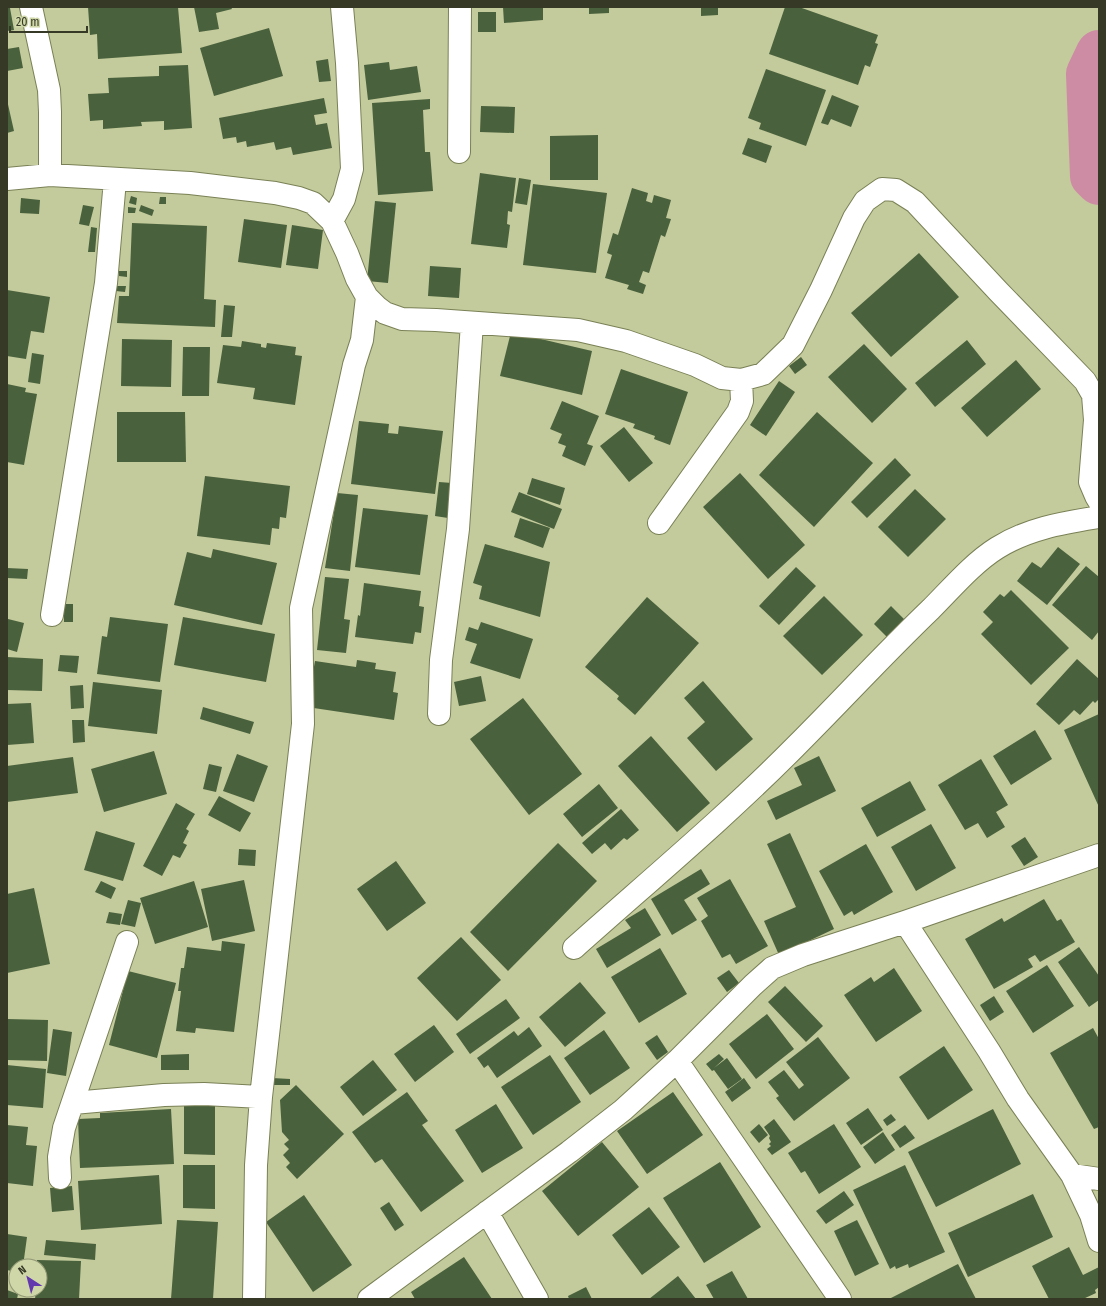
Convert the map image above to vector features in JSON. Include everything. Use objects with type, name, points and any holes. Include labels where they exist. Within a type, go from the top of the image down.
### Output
[{"type":"street","points":[[31,7],[49,90],[50,175]]},
{"type":"street","points":[[332,221],[344,199],[352,169],[347,63],[342,7]]},
{"type":"street","points":[[459,152],[460,7]]},
{"type":"street","points":[[7,179],[50,175],[115,180],[190,183],[275,193],[298,198],[313,203],[332,221],[348,252],[357,279],[367,297],[385,313],[402,319],[578,330],[626,341],[695,365],[722,378],[741,380],[763,374],[792,345],[821,290],[857,212],[865,202],[882,189],[896,190],[915,202],[1085,381],[1093,395],[1095,420],[1090,482],[1099,501]]},
{"type":"street","points":[[52,615],[106,283],[115,180]]},
{"type":"street","points":[[254,1299],[256,1165],[261,1097],[303,724],[301,608],[354,365],[362,340],[367,297]]},
{"type":"street","points":[[439,714],[441,660],[458,529],[472,323]]},
{"type":"street","points":[[659,522],[738,412],[742,401],[741,380]]},
{"type":"street","points":[[574,948],[730,810],[796,746],[895,644],[970,570],[991,553],[1016,537],[1051,525],[1099,516]]},
{"type":"street","points":[[369,1299],[617,1115],[677,1061],[772,968],[803,955],[905,922],[1099,854]]},
{"type":"street","points":[[905,922],[989,1050],[1018,1099],[1072,1175],[1091,1215],[1099,1241]]},
{"type":"street","points":[[60,1178],[60,1157],[64,1128],[127,942]]},
{"type":"street","points":[[677,1061],[840,1299]]},
{"type":"street","points":[[73,1103],[164,1095],[204,1094],[261,1097]]},
{"type":"street","points":[[1072,1175],[1099,1179]]},
{"type":"street","points":[[487,1212],[537,1299]]},
{"type":"building","points":[[88,7],[178,7],[182,53],[98,59],[97,34],[90,35]]},
{"type":"building","points":[[194,7],[231,7],[232,9],[216,13],[219,29],[199,32]]},
{"type":"building","points":[[503,7],[543,7],[543,20],[504,23]]},
{"type":"building","points":[[589,7],[609,7],[609,13],[589,14]]},
{"type":"building","points":[[701,7],[718,7],[718,15],[701,16]]},
{"type":"building","points":[[785,7],[799,7],[878,35],[875,43],[878,44],[870,67],[865,65],[858,85],[769,54]]},
{"type":"building","points":[[7,8],[10,8],[14,30],[7,31]]},
{"type":"building","points":[[478,12],[496,12],[496,32],[478,32]]},
{"type":"building","points":[[269,28],[283,76],[214,96],[200,48]]},
{"type":"building","points":[[19,47],[23,68],[7,71],[7,49]]},
{"type":"building","points":[[328,59],[331,81],[319,82],[316,61]]},
{"type":"building","points":[[389,62],[390,70],[417,66],[421,92],[368,100],[364,65]]},
{"type":"building","points":[[188,65],[192,128],[164,130],[164,121],[141,122],[142,126],[103,129],[103,120],[90,121],[88,94],[109,93],[108,78],[159,76],[159,66]]},
{"type":"building","points":[[766,69],[826,90],[806,146],[759,129],[761,123],[748,118]]},
{"type":"building","points":[[832,95],[859,106],[851,127],[831,119],[828,125],[821,123]]},
{"type":"building","points":[[324,98],[327,113],[314,115],[316,125],[327,123],[332,148],[293,155],[291,147],[276,150],[274,142],[247,147],[246,141],[237,143],[236,137],[223,139],[219,118]]},
{"type":"building","points":[[430,99],[430,109],[423,110],[425,152],[430,152],[433,191],[378,195],[372,103]]},
{"type":"building","points":[[7,100],[14,131],[7,133]]},
{"type":"building","points":[[481,106],[515,107],[514,133],[480,132]]},
{"type":"building","points":[[598,135],[598,180],[550,180],[550,136]]},
{"type":"building","points":[[748,138],[772,146],[766,163],[742,154]]},
{"type":"building","points":[[480,173],[516,178],[512,212],[508,211],[507,224],[510,225],[507,248],[471,244]]},
{"type":"building","points":[[519,178],[531,180],[527,205],[515,203]]},
{"type":"building","points":[[533,184],[607,193],[596,273],[523,265]]},
{"type":"building","points":[[632,188],[648,193],[646,201],[652,203],[654,195],[671,200],[666,218],[671,219],[665,237],[661,235],[649,273],[643,271],[639,282],[646,285],[643,294],[627,289],[629,285],[605,278],[612,255],[607,253],[613,233],[618,235]]},
{"type":"building","points":[[131,196],[137,198],[136,205],[129,203]]},
{"type":"building","points":[[160,197],[166,197],[166,204],[159,204]]},
{"type":"building","points":[[21,198],[40,200],[39,214],[20,213]]},
{"type":"building","points":[[375,201],[396,203],[388,283],[367,281]]},
{"type":"building","points":[[83,205],[94,207],[89,226],[79,224]]},
{"type":"building","points":[[141,205],[154,210],[152,216],[139,211]]},
{"type":"building","points":[[128,207],[136,208],[135,213],[128,213]]},
{"type":"building","points":[[244,219],[287,225],[281,268],[238,262]]},
{"type":"building","points":[[132,223],[207,226],[204,299],[216,300],[215,327],[117,323],[119,296],[129,296]]},
{"type":"building","points":[[292,225],[323,230],[318,269],[286,265]]},
{"type":"building","points":[[91,227],[97,228],[95,252],[88,252]]},
{"type":"building","points":[[919,253],[959,297],[891,357],[851,313]]},
{"type":"building","points":[[430,266],[461,268],[459,298],[428,296]]},
{"type":"building","points":[[119,271],[127,271],[127,277],[119,276]]},
{"type":"building","points":[[116,286],[126,286],[125,292],[116,291]]},
{"type":"building","points":[[7,290],[50,297],[44,333],[31,331],[26,359],[7,356]]},
{"type":"building","points":[[224,305],[235,306],[232,337],[221,337]]},
{"type":"building","points":[[511,332],[592,351],[582,395],[500,376]]},
{"type":"building","points":[[122,339],[172,340],[171,387],[121,386]]},
{"type":"building","points":[[967,340],[986,364],[935,407],[915,383]]},
{"type":"building","points":[[242,341],[261,344],[261,347],[266,348],[267,343],[296,347],[295,355],[302,356],[295,405],[253,399],[255,388],[217,383],[223,345],[241,347]]},
{"type":"building","points":[[864,344],[907,389],[872,423],[828,377]]},
{"type":"building","points":[[183,347],[210,347],[209,396],[182,396]]},
{"type":"building","points":[[32,353],[44,355],[40,384],[28,382]]},
{"type":"building","points":[[801,357],[807,365],[795,374],[789,366]]},
{"type":"building","points":[[1016,360],[1041,389],[987,437],[961,408]]},
{"type":"building","points":[[621,369],[688,392],[670,445],[654,439],[655,436],[633,428],[635,424],[605,414]]},
{"type":"building","points":[[779,381],[795,392],[766,436],[750,425]]},
{"type":"building","points":[[7,384],[26,388],[25,392],[37,394],[24,465],[7,462]]},
{"type":"building","points":[[562,401],[599,416],[587,444],[593,446],[585,466],[562,456],[566,446],[558,443],[562,434],[550,429]]},
{"type":"building","points":[[117,412],[185,412],[186,462],[117,462]]},
{"type":"building","points":[[817,412],[873,463],[814,527],[759,475]]},
{"type":"building","points":[[359,421],[389,424],[388,433],[398,434],[399,426],[443,431],[435,494],[351,484]]},
{"type":"building","points":[[624,427],[653,463],[629,482],[600,446]]},
{"type":"building","points":[[895,458],[911,475],[867,518],[851,502]]},
{"type":"building","points":[[740,473],[805,545],[768,579],[703,507]]},
{"type":"building","points":[[205,476],[290,486],[286,518],[280,517],[279,529],[272,528],[270,545],[197,536]]},
{"type":"building","points":[[532,478],[565,488],[560,505],[527,494]]},
{"type":"building","points":[[439,482],[452,483],[448,518],[435,516]]},
{"type":"building","points":[[915,489],[946,519],[908,557],[878,527]]},
{"type":"building","points":[[519,492],[562,509],[554,529],[511,512]]},
{"type":"building","points":[[337,493],[358,495],[350,571],[325,568]]},
{"type":"building","points":[[363,508],[428,515],[420,575],[355,567]]},
{"type":"building","points":[[520,518],[550,528],[543,548],[514,537]]},
{"type":"building","points":[[485,544],[550,562],[540,617],[479,599],[482,586],[473,583]]},
{"type":"building","points":[[1058,547],[1080,564],[1047,605],[1017,581],[1032,562],[1041,568]]},
{"type":"building","points":[[213,549],[277,563],[262,625],[174,605],[187,552],[211,558]]},
{"type":"building","points":[[1086,566],[1099,577],[1099,631],[1092,640],[1052,605]]},
{"type":"building","points":[[796,567],[816,586],[779,625],[759,606]]},
{"type":"building","points":[[7,568],[28,569],[27,579],[7,578]]},
{"type":"building","points":[[325,577],[349,579],[344,619],[350,620],[346,653],[317,650]]},
{"type":"building","points":[[364,583],[421,591],[419,606],[424,607],[421,633],[415,632],[413,644],[355,637],[358,615],[360,616]]},
{"type":"building","points":[[1011,590],[1069,648],[1031,685],[981,634],[993,622],[983,612],[1000,594],[1004,597]]},
{"type":"building","points":[[824,596],[863,635],[822,675],[783,636]]},
{"type":"building","points":[[647,597],[699,643],[635,715],[617,699],[619,696],[585,667]]},
{"type":"building","points":[[64,604],[73,604],[73,622],[64,622]]},
{"type":"building","points":[[891,606],[906,621],[889,639],[874,624]]},
{"type":"building","points":[[110,617],[168,624],[160,682],[97,674],[102,636],[107,637]]},
{"type":"building","points":[[183,617],[275,634],[266,682],[174,665]]},
{"type":"building","points":[[8,619],[24,623],[17,652],[7,649]]},
{"type":"building","points":[[481,622],[533,639],[520,679],[470,663],[477,644],[465,640],[469,627],[478,630]]},
{"type":"building","points":[[60,655],[79,656],[77,673],[58,671]]},
{"type":"building","points":[[7,657],[43,659],[42,691],[7,690]]},
{"type":"building","points":[[1077,659],[1099,679],[1099,699],[1095,703],[1093,701],[1080,715],[1074,710],[1059,725],[1036,704]]},
{"type":"building","points":[[357,660],[376,663],[375,669],[396,672],[393,692],[398,693],[394,720],[307,707],[315,661],[356,667]]},
{"type":"building","points":[[481,676],[486,701],[459,706],[454,682]]},
{"type":"building","points":[[703,681],[753,739],[716,771],[687,738],[705,722],[684,698]]},
{"type":"building","points":[[93,682],[162,690],[157,734],[88,726]]},
{"type":"building","points":[[83,685],[84,708],[71,709],[70,686]]},
{"type":"building","points":[[523,698],[582,774],[529,815],[470,739]]},
{"type":"building","points":[[31,703],[34,743],[7,745],[7,704]]},
{"type":"building","points":[[203,707],[254,722],[250,734],[200,719]]},
{"type":"building","points":[[1099,714],[1099,807],[1064,730]]},
{"type":"building","points":[[72,720],[84,720],[85,742],[73,743]]},
{"type":"building","points":[[1035,730],[1052,759],[1011,785],[993,756]]},
{"type":"building","points":[[651,736],[710,803],[677,832],[618,766]]},
{"type":"building","points":[[154,751],[167,794],[104,812],[91,769]]},
{"type":"building","points":[[237,754],[268,766],[254,802],[223,791]]},
{"type":"building","points":[[819,756],[836,791],[776,820],[767,801],[802,785],[794,768]]},
{"type":"building","points":[[73,757],[78,793],[7,802],[7,766]]},
{"type":"building","points":[[981,759],[1008,805],[996,812],[1005,827],[987,838],[978,823],[965,830],[938,785]]},
{"type":"building","points":[[209,764],[222,767],[216,792],[203,789]]},
{"type":"building","points":[[910,781],[926,810],[877,837],[861,808]]},
{"type":"building","points":[[599,784],[618,808],[582,837],[563,814]]},
{"type":"building","points":[[219,796],[251,813],[240,832],[208,815]]},
{"type":"building","points":[[176,803],[195,814],[186,829],[189,831],[183,843],[187,845],[180,858],[173,855],[162,876],[143,866]]},
{"type":"building","points":[[621,809],[639,830],[627,840],[624,838],[611,850],[605,843],[592,854],[582,843]]},
{"type":"building","points":[[931,824],[956,868],[916,891],[891,847]]},
{"type":"building","points":[[96,831],[135,843],[123,881],[84,870]]},
{"type":"building","points":[[790,833],[834,929],[779,955],[764,921],[796,907],[767,844]]},
{"type":"building","points":[[1025,837],[1038,857],[1024,866],[1011,846]]},
{"type":"building","points":[[558,843],[597,881],[508,971],[470,932]]},
{"type":"building","points":[[866,844],[893,892],[854,915],[852,911],[844,916],[819,871]]},
{"type":"building","points":[[239,849],[256,850],[255,866],[238,865]]},
{"type":"building","points":[[396,861],[426,903],[387,931],[357,889]]},
{"type":"building","points":[[701,869],[710,884],[684,900],[697,920],[672,935],[651,899]]},
{"type":"building","points":[[730,879],[768,946],[736,964],[730,954],[722,958],[701,921],[708,916],[697,898]]},
{"type":"building","points":[[244,880],[255,931],[212,941],[201,889]]},
{"type":"building","points":[[101,881],[116,888],[111,899],[95,892]]},
{"type":"building","points":[[194,881],[208,927],[155,944],[140,898]]},
{"type":"building","points":[[34,888],[50,964],[7,973],[7,894]]},
{"type":"building","points":[[1044,899],[1057,921],[1061,919],[1075,942],[1040,962],[1035,955],[1028,959],[1033,967],[994,989],[965,939],[1002,918],[1004,922]]},
{"type":"building","points":[[128,900],[141,903],[135,927],[121,924]]},
{"type":"building","points":[[645,908],[661,935],[607,968],[596,949],[631,928],[625,920]]},
{"type":"building","points":[[109,912],[122,914],[120,925],[106,923]]},
{"type":"building","points":[[461,937],[501,980],[457,1021],[417,978]]},
{"type":"building","points":[[222,941],[245,944],[234,1032],[196,1028],[195,1033],[176,1031],[181,991],[178,991],[181,968],[184,968],[187,947],[221,951]]},
{"type":"building","points":[[1079,947],[1099,976],[1099,1000],[1089,1007],[1058,962]]},
{"type":"building","points":[[660,948],[687,994],[639,1023],[611,977]]},
{"type":"building","points":[[1047,965],[1074,1006],[1033,1033],[1006,991]]},
{"type":"building","points":[[894,968],[922,1011],[876,1042],[844,995],[871,977],[874,982]]},
{"type":"building","points":[[729,970],[739,983],[727,992],[717,978]]},
{"type":"building","points":[[128,971],[176,983],[157,1058],[109,1045]]},
{"type":"building","points":[[580,982],[606,1013],[565,1047],[539,1017]]},
{"type":"building","points":[[785,986],[823,1026],[806,1042],[768,1002]]},
{"type":"building","points":[[994,996],[1004,1012],[990,1021],[980,1005]]},
{"type":"building","points":[[506,999],[520,1018],[470,1054],[456,1034]]},
{"type":"building","points":[[767,1014],[794,1049],[756,1079],[729,1044]]},
{"type":"building","points":[[7,1019],[48,1020],[47,1061],[7,1060]]},
{"type":"building","points":[[434,1025],[454,1052],[415,1082],[394,1054]]},
{"type":"building","points":[[529,1027],[542,1046],[497,1078],[488,1065],[484,1068],[477,1058],[514,1031],[518,1036]]},
{"type":"building","points":[[1093,1028],[1099,1039],[1099,1127],[1094,1129],[1050,1053]]},
{"type":"building","points":[[53,1029],[72,1032],[66,1076],[47,1073]]},
{"type":"building","points":[[604,1030],[630,1068],[590,1095],[564,1058]]},
{"type":"building","points":[[657,1035],[668,1052],[657,1060],[645,1043]]},
{"type":"building","points":[[818,1037],[850,1078],[794,1121],[776,1098],[779,1096],[768,1082],[784,1070],[799,1089],[804,1085],[786,1062]]},
{"type":"building","points":[[944,1046],[973,1090],[928,1120],[899,1077]]},
{"type":"building","points":[[189,1054],[189,1070],[161,1070],[161,1055]]},
{"type":"building","points":[[719,1054],[724,1059],[714,1068],[727,1058],[742,1079],[728,1089],[714,1070],[712,1071],[706,1064]]},
{"type":"building","points":[[550,1055],[581,1102],[533,1135],[501,1087]]},
{"type":"building","points":[[373,1060],[397,1090],[363,1116],[340,1087]]},
{"type":"building","points":[[7,1065],[46,1069],[43,1108],[7,1105]]},
{"type":"building","points":[[272,1078],[290,1079],[290,1085],[272,1085]]},
{"type":"building","points":[[744,1078],[751,1088],[732,1102],[725,1092]]},
{"type":"building","points":[[296,1085],[344,1134],[297,1179],[286,1167],[290,1163],[283,1155],[289,1149],[284,1144],[289,1140],[282,1132],[280,1100]]},
{"type":"building","points":[[407,1092],[428,1121],[422,1125],[464,1181],[421,1212],[382,1159],[375,1163],[352,1132]]},
{"type":"building","points":[[673,1092],[703,1135],[647,1174],[617,1131]]},
{"type":"building","points":[[184,1101],[215,1101],[215,1155],[184,1154]]},
{"type":"building","points":[[496,1104],[523,1148],[482,1173],[455,1130]]},
{"type":"building","points":[[868,1108],[883,1130],[861,1145],[846,1123]]},
{"type":"building","points":[[171,1109],[174,1164],[80,1168],[78,1119],[100,1118],[100,1113]]},
{"type":"building","points":[[993,1109],[1021,1164],[936,1207],[908,1152]]},
{"type":"building","points":[[891,1114],[896,1120],[887,1126],[883,1120]]},
{"type":"building","points":[[774,1119],[791,1142],[772,1155],[767,1149],[771,1146],[769,1144],[771,1142],[769,1138],[770,1136],[764,1127]]},
{"type":"building","points":[[759,1124],[768,1135],[759,1143],[750,1132]]},
{"type":"building","points":[[834,1124],[861,1167],[819,1194],[805,1171],[801,1173],[788,1153]]},
{"type":"building","points":[[7,1125],[28,1127],[26,1145],[37,1146],[33,1186],[7,1183]]},
{"type":"building","points":[[905,1125],[915,1138],[900,1148],[891,1135]]},
{"type":"building","points":[[883,1132],[895,1150],[875,1164],[863,1147]]},
{"type":"building","points":[[602,1142],[639,1187],[578,1236],[542,1191]]},
{"type":"building","points":[[720,1162],[761,1227],[704,1263],[663,1198]]},
{"type":"building","points":[[183,1165],[215,1165],[215,1209],[183,1208]]},
{"type":"building","points":[[905,1165],[945,1252],[909,1268],[908,1264],[896,1269],[895,1266],[890,1269],[853,1190]]},
{"type":"building","points":[[159,1175],[162,1224],[81,1230],[78,1181]]},
{"type":"building","points":[[72,1186],[74,1210],[52,1212],[50,1188]]},
{"type":"building","points":[[844,1191],[854,1205],[826,1224],[816,1211]]},
{"type":"building","points":[[1033,1194],[1053,1237],[968,1277],[948,1233]]},
{"type":"building","points":[[304,1195],[352,1265],[313,1292],[266,1222]]},
{"type":"building","points":[[389,1202],[404,1225],[395,1231],[380,1208]]},
{"type":"building","points":[[649,1207],[680,1247],[642,1275],[612,1235]]},
{"type":"building","points":[[177,1220],[218,1222],[213,1299],[171,1299]]},
{"type":"building","points":[[857,1220],[879,1264],[855,1276],[834,1231]]},
{"type":"building","points":[[7,1234],[27,1237],[24,1258],[8,1258],[7,1270]]},
{"type":"building","points":[[46,1240],[96,1244],[95,1260],[44,1255]]},
{"type":"building","points":[[1069,1247],[1083,1275],[1099,1267],[1099,1287],[1095,1290],[1096,1293],[1083,1299],[1049,1299],[1032,1266]]},
{"type":"building","points":[[464,1257],[492,1299],[415,1299],[411,1292]]},
{"type":"building","points":[[48,1260],[81,1261],[79,1299],[35,1299],[48,1298]]},
{"type":"building","points":[[958,1264],[976,1299],[889,1299]]},
{"type":"building","points":[[732,1271],[748,1299],[714,1299],[706,1285]]},
{"type":"building","points":[[678,1276],[696,1299],[649,1299]]},
{"type":"building","points":[[586,1287],[592,1299],[569,1299],[568,1296]]},
{"type":"building","points":[[7,1290],[8,1298],[17,1298],[17,1299],[7,1299]]},
{"type":"waterway","points":[[1099,53],[1089,74],[1093,176],[1099,182]]}]
